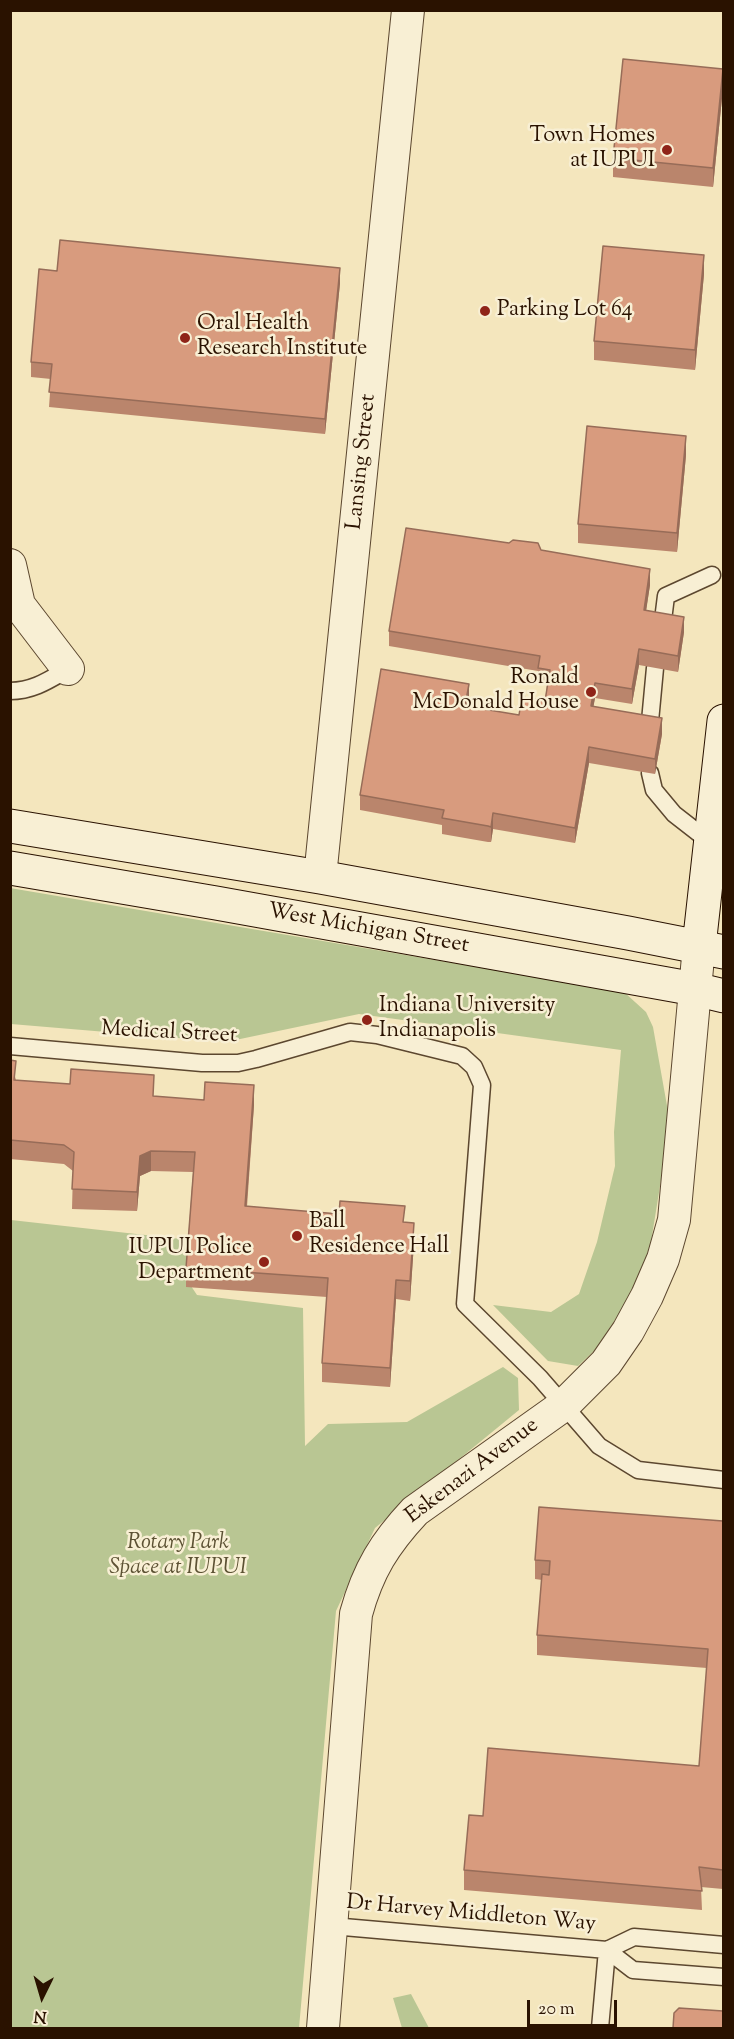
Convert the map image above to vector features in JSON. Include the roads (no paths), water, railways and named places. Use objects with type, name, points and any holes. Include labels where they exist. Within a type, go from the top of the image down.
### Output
[{"type":"main road","points":[[711,949],[710,842],[720,792],[723,721]]},
{"type":"main road","name":"West Michigan Street","points":[[10,826],[320,877],[711,949]]},
{"type":"main road","name":"West Michigan Street","points":[[10,868],[216,903],[709,993]]},
{"type":"street","name":"Lansing Street","points":[[320,877],[408,10]]},
{"type":"street","points":[[10,565],[19,605],[68,669]]},
{"type":"street","name":"Eskenazi Avenue","points":[[322,2028],[356,1614],[370,1571],[381,1551],[416,1510],[564,1405],[606,1363],[628,1331],[663,1259],[674,1220],[709,993],[711,949]]},
{"type":"lane","points":[[662,628],[666,596],[712,575]]},
{"type":"lane","points":[[649,732],[656,668]]},
{"type":"lane","points":[[10,691],[39,687],[68,669]]},
{"type":"lane","points":[[650,773],[654,790],[674,814],[710,842]]},
{"type":"lane","name":"Medical Street","points":[[10,1046],[202,1063],[238,1063],[350,1032],[377,1035],[462,1056],[479,1074],[482,1085],[465,1304],[540,1378],[599,1446],[638,1470],[723,1480]]},
{"type":"lane","name":"Dr Harvey Middleton Way","points":[[332,1926],[607,1950],[634,1937],[723,1945]]},
{"type":"lane","points":[[600,2028],[607,1950]]},
{"type":"lane","name":"Dr Harvey Middleton Way","points":[[607,1950],[633,1970],[723,1977]]},
{"type":"place","name":"Town Homes at IUPUI","points":[[667,150]]},
{"type":"place","name":"Parking Lot 64","points":[[485,311]]},
{"type":"place","name":"Oral Health Research Institute","points":[[185,338]]},
{"type":"place","name":"Ronald McDonald House","points":[[591,692]]},
{"type":"place","name":"Indiana University Indianapolis","points":[[367,1020]]},
{"type":"place","name":"Ball Residence Hall","points":[[297,1236]]},
{"type":"place","name":"IUPUI Police Department","points":[[264,1262]]},
{"type":"park label","name":"Rotary Park Space at IUPUI","points":[[178,1556]]}]
